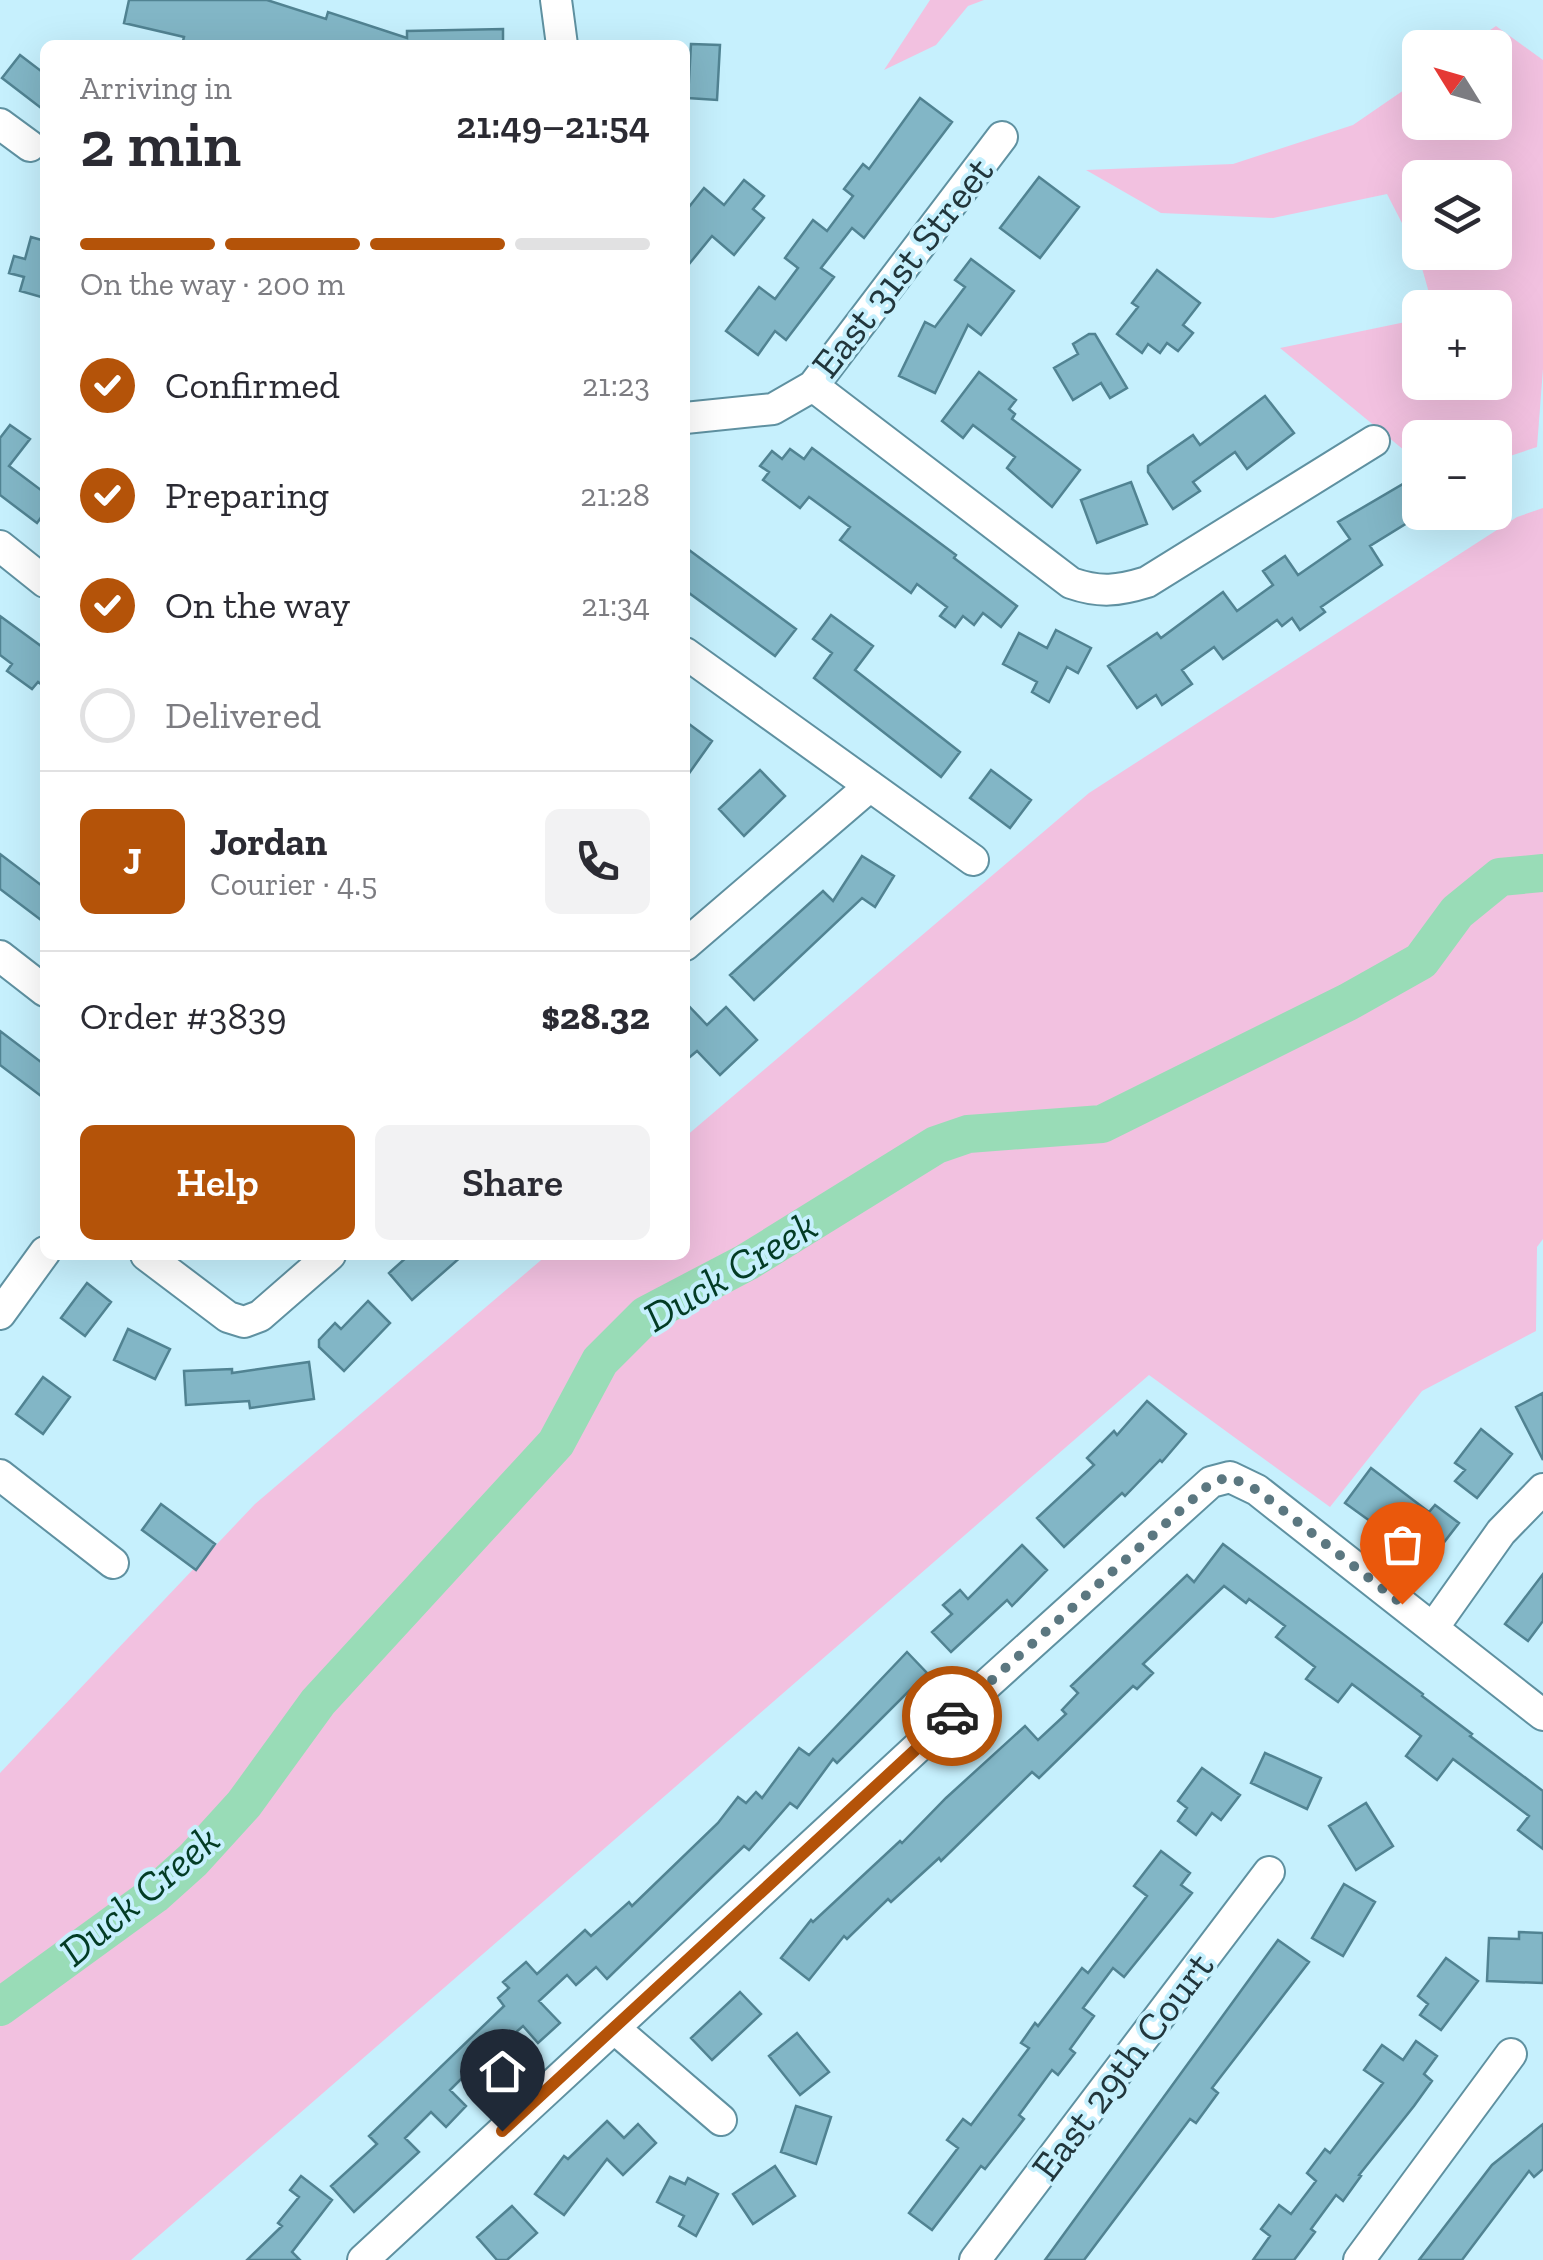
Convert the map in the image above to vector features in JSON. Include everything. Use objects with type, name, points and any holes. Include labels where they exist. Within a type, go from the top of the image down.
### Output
[{"type":"street","points":[[556,0],[561,40]]},
{"type":"street","points":[[0,124],[30,146]]},
{"type":"street","name":"East 31st Street","points":[[690,417],[774,409],[813,386],[1002,138]]},
{"type":"street","points":[[813,386],[1071,583],[1094,591],[1118,591],[1147,582],[1374,441]]},
{"type":"street","points":[[0,546],[40,578]]},
{"type":"street","points":[[690,656],[973,860]]},
{"type":"street","points":[[690,940],[870,786]]},
{"type":"street","points":[[0,956],[40,987]]},
{"type":"street","points":[[2,1306],[40,1258]]},
{"type":"street","points":[[153,1260],[228,1317],[244,1322],[260,1316],[324,1260]]},
{"type":"street","points":[[0,1475],[114,1563]]},
{"type":"street","points":[[363,2260],[932,1734],[1212,1482],[1230,1477],[1257,1490],[1543,1715]]},
{"type":"street","points":[[1433,1628],[1502,1532],[1543,1489]]},
{"type":"street","name":"East 29th Court","points":[[975,2260],[1269,1872]]},
{"type":"street","points":[[614,2028],[722,2120]]},
{"type":"street","points":[[1360,2260],[1511,2054]]},
{"type":"shaded area","points":[[930,0],[984,0],[968,6],[936,45],[884,70]]},
{"type":"shaded area","points":[[1512,38],[1543,60],[1543,369],[1537,447],[1512,455],[1512,420],[1402,420],[1402,448],[1280,348],[1402,323],[1402,400],[1512,400],[1512,290],[1428,290],[1423,270],[1512,270],[1512,160],[1402,160],[1402,223],[1387,194],[1273,218],[1161,213],[1086,170],[1233,164],[1353,125],[1402,91],[1402,140],[1512,140]]},
{"type":"shaded area","points":[[1543,508],[1543,1239],[1537,1247],[1536,1331],[1422,1391],[1330,1507],[1149,1375],[131,2260],[0,2260],[0,1773],[255,1504],[541,1260],[690,1260],[690,1133],[1089,793],[1497,530],[1512,530],[1512,520]]},
{"type":"building","points":[[129,0],[267,0],[326,19],[328,12],[407,38],[407,31],[503,29],[503,40],[183,40],[184,37],[124,23]]},
{"type":"building","points":[[691,44],[720,45],[717,100],[690,98]]},
{"type":"building","points":[[20,55],[40,70],[40,107],[2,78]]},
{"type":"building","points":[[920,98],[952,122],[864,238],[852,228],[821,268],[834,277],[786,340],[775,331],[758,355],[726,331],[759,287],[775,299],[798,268],[785,258],[813,220],[827,231],[853,196],[844,189],[863,164],[869,169]]},
{"type":"building","points":[[1039,177],[1079,207],[1040,258],[1000,228]]},
{"type":"building","points":[[744,180],[764,196],[753,209],[764,218],[734,255],[712,236],[690,263],[690,206],[704,188],[724,205]]},
{"type":"building","points":[[31,237],[40,240],[40,297],[20,291],[24,277],[9,273],[14,256],[25,259]]},
{"type":"building","points":[[971,259],[1014,291],[981,335],[968,325],[935,393],[899,376],[925,322],[935,327],[965,287],[955,280]]},
{"type":"building","points":[[1157,270],[1200,303],[1183,325],[1193,333],[1178,351],[1167,343],[1160,353],[1148,344],[1142,353],[1117,334],[1138,307],[1132,303]]},
{"type":"building","points":[[1095,334],[1127,388],[1110,398],[1101,383],[1073,400],[1054,368],[1078,354],[1073,344]]},
{"type":"building","points":[[979,372],[1016,400],[1009,409],[1015,414],[1012,419],[1080,470],[1052,507],[1007,468],[1015,457],[973,425],[963,438],[942,421]]},
{"type":"building","points":[[1265,396],[1294,433],[1247,469],[1235,452],[1193,482],[1200,491],[1173,509],[1148,472],[1148,466],[1193,435],[1200,445]]},
{"type":"building","points":[[10,425],[30,439],[9,466],[40,489],[37,523],[0,495],[0,438]]},
{"type":"building","points":[[812,448],[956,555],[954,558],[1017,606],[1001,627],[983,613],[974,625],[963,616],[955,627],[940,616],[947,607],[917,584],[911,593],[840,540],[850,527],[809,497],[800,508],[763,480],[769,472],[760,466],[772,451],[782,459],[790,449],[804,459]]},
{"type":"building","points":[[1131,482],[1147,524],[1097,543],[1081,500]]},
{"type":"building","points":[[1402,485],[1402,526],[1370,546],[1382,565],[1321,607],[1325,612],[1300,630],[1292,618],[1282,626],[1277,620],[1223,659],[1214,647],[1182,670],[1192,684],[1162,705],[1156,695],[1137,708],[1108,666],[1157,633],[1161,638],[1223,592],[1237,611],[1273,585],[1263,571],[1285,556],[1298,575],[1350,539],[1338,522]]},
{"type":"building","points":[[690,551],[796,629],[775,656],[690,594]]},
{"type":"building","points":[[831,615],[873,646],[855,670],[960,752],[941,777],[814,678],[832,653],[813,639]]},
{"type":"building","points":[[0,616],[40,645],[40,683],[32,689],[7,671],[12,664],[0,655]]},
{"type":"building","points":[[1056,630],[1091,648],[1078,673],[1067,667],[1049,702],[1032,692],[1037,682],[1003,664],[1019,633],[1047,648]]},
{"type":"building","points":[[690,725],[712,741],[690,772]]},
{"type":"building","points":[[760,770],[785,796],[744,836],[719,809]]},
{"type":"building","points":[[991,770],[1031,800],[1010,828],[970,798]]},
{"type":"building","points":[[0,854],[40,884],[40,919],[0,889]]},
{"type":"building","points":[[862,856],[894,876],[875,907],[862,898],[754,1000],[730,975],[823,891],[833,901]]},
{"type":"building","points":[[690,1007],[707,1025],[726,1007],[757,1040],[720,1075],[697,1051],[690,1057]]},
{"type":"building","points":[[0,1031],[40,1061],[40,1095],[0,1065]]},
{"type":"building","points":[[403,1260],[457,1260],[412,1300],[389,1273]]},
{"type":"building","points":[[87,1283],[111,1302],[85,1336],[61,1318]]},
{"type":"building","points":[[368,1301],[390,1323],[344,1371],[319,1347],[319,1340],[335,1323],[341,1329]]},
{"type":"building","points":[[128,1329],[170,1349],[155,1379],[114,1360]]},
{"type":"building","points":[[309,1362],[314,1399],[250,1408],[249,1401],[186,1405],[184,1371],[232,1369],[232,1373]]},
{"type":"building","points":[[43,1377],[70,1397],[43,1434],[16,1414]]},
{"type":"building","points":[[1543,1393],[1543,1460],[1516,1407]]},
{"type":"building","points":[[1147,1401],[1186,1434],[1162,1462],[1064,1547],[1037,1518],[1094,1465],[1087,1458],[1114,1431],[1117,1435]]},
{"type":"building","points":[[1481,1429],[1512,1454],[1477,1498],[1455,1481],[1465,1470],[1455,1463]]},
{"type":"building","points":[[1371,1468],[1429,1512],[1435,1505],[1459,1523],[1428,1563],[1345,1503]]},
{"type":"building","points":[[161,1504],[215,1544],[196,1570],[142,1530]]},
{"type":"building","points":[[1223,1544],[1423,1694],[1470,1736],[1543,1791],[1543,1849],[1518,1830],[1529,1816],[1453,1759],[1437,1780],[1406,1756],[1421,1736],[1352,1684],[1338,1702],[1306,1679],[1315,1667],[1276,1637],[1285,1626],[1224,1586],[1143,1664],[1153,1673],[1137,1689],[1133,1686],[1039,1778],[1032,1772],[941,1861],[939,1858],[891,1902],[888,1899],[847,1939],[844,1936],[809,1980],[781,1958],[811,1920],[902,1843],[1025,1726],[1038,1740],[1066,1714],[1062,1710],[1078,1693],[1071,1686],[1187,1575],[1194,1582]]},
{"type":"building","points":[[1022,1545],[1047,1570],[1012,1606],[1007,1600],[951,1652],[932,1632],[952,1614],[943,1605],[960,1590],[968,1599]]},
{"type":"building","points":[[1543,1574],[1543,1621],[1528,1641],[1505,1624]]},
{"type":"building","points":[[907,1652],[927,1673],[837,1763],[833,1759],[797,1808],[790,1803],[749,1850],[744,1846],[607,1979],[596,1967],[576,1985],[567,1975],[539,2001],[560,2023],[538,2043],[523,2026],[496,2050],[512,2069],[494,2085],[488,2085],[472,2068],[450,2090],[466,2106],[446,2127],[431,2112],[405,2138],[419,2152],[354,2212],[331,2186],[377,2144],[369,2136],[504,2006],[498,1998],[509,1988],[503,1982],[526,1962],[537,1974],[585,1930],[591,1936],[629,1902],[632,1906],[718,1823],[738,1797],[746,1803],[756,1792],[762,1798],[799,1748],[809,1755]]},
{"type":"building","points":[[1265,1753],[1321,1778],[1307,1809],[1251,1783]]},
{"type":"building","points":[[1202,1768],[1240,1795],[1221,1820],[1212,1813],[1196,1835],[1178,1821],[1187,1808],[1178,1801]]},
{"type":"building","points":[[1366,1803],[1393,1846],[1356,1870],[1329,1826]]},
{"type":"building","points":[[1161,1851],[1190,1873],[1181,1885],[1192,1893],[1124,1977],[1113,1968],[1083,2008],[1094,2016],[1070,2049],[1075,2053],[1058,2075],[1052,2070],[1019,2115],[1024,2119],[985,2169],[981,2166],[932,2230],[909,2213],[958,2148],[947,2140],[963,2119],[971,2125],[1029,2048],[1021,2043],[1035,2023],[1038,2026],[1082,1968],[1088,1973],[1147,1896],[1134,1886]]},
{"type":"building","points":[[1344,1884],[1375,1902],[1343,1956],[1312,1938]]},
{"type":"building","points":[[1519,1932],[1543,1933],[1543,1983],[1487,1981],[1489,1938],[1519,1939]]},
{"type":"building","points":[[1278,1940],[1309,1962],[1212,2088],[1218,2093],[1196,2123],[1190,2119],[1084,2260],[1045,2260]]},
{"type":"building","points":[[1446,1958],[1478,1981],[1441,2030],[1420,2015],[1428,2004],[1418,1996]]},
{"type":"building","points":[[740,1992],[761,2014],[712,2060],[691,2038]]},
{"type":"building","points":[[797,2033],[829,2072],[800,2095],[769,2056]]},
{"type":"building","points":[[1416,2041],[1437,2056],[1424,2074],[1432,2081],[1414,2106],[1343,2201],[1336,2195],[1294,2260],[1253,2260],[1270,2236],[1261,2229],[1279,2205],[1291,2214],[1316,2181],[1307,2173],[1325,2149],[1330,2153],[1383,2083],[1364,2070],[1382,2045],[1403,2060]]},
{"type":"building","points":[[796,2106],[831,2117],[816,2164],[781,2152]]},
{"type":"building","points":[[607,2121],[624,2138],[638,2124],[656,2143],[623,2175],[607,2159],[564,2215],[535,2194],[564,2156],[568,2159]]},
{"type":"building","points":[[1543,2124],[1543,2169],[1534,2177],[1529,2171],[1462,2260],[1419,2260],[1492,2165]]},
{"type":"building","points":[[775,2166],[795,2196],[753,2224],[733,2194]]},
{"type":"building","points":[[301,2176],[332,2200],[292,2252],[300,2260],[247,2260],[282,2226],[278,2223],[299,2197],[290,2190]]},
{"type":"building","points":[[670,2177],[685,2184],[688,2178],[718,2194],[696,2236],[679,2226],[684,2216],[657,2202]]},
{"type":"building","points":[[512,2206],[537,2233],[507,2260],[497,2260],[477,2237]]},
{"type":"waterway","name":"Duck Creek","points":[[0,2007],[154,1895],[193,1860],[244,1804],[318,1702],[556,1443],[600,1361],[646,1315],[747,1262],[936,1145],[968,1134],[1102,1124],[1348,1002],[1421,961],[1457,912],[1500,877],[1543,873]]},
{"type":"way so far","points":[[952,1716],[1212,1482],[1230,1477],[1257,1490],[1402,1604]]},
{"type":"route","points":[[502,2131],[952,1716]]}]
